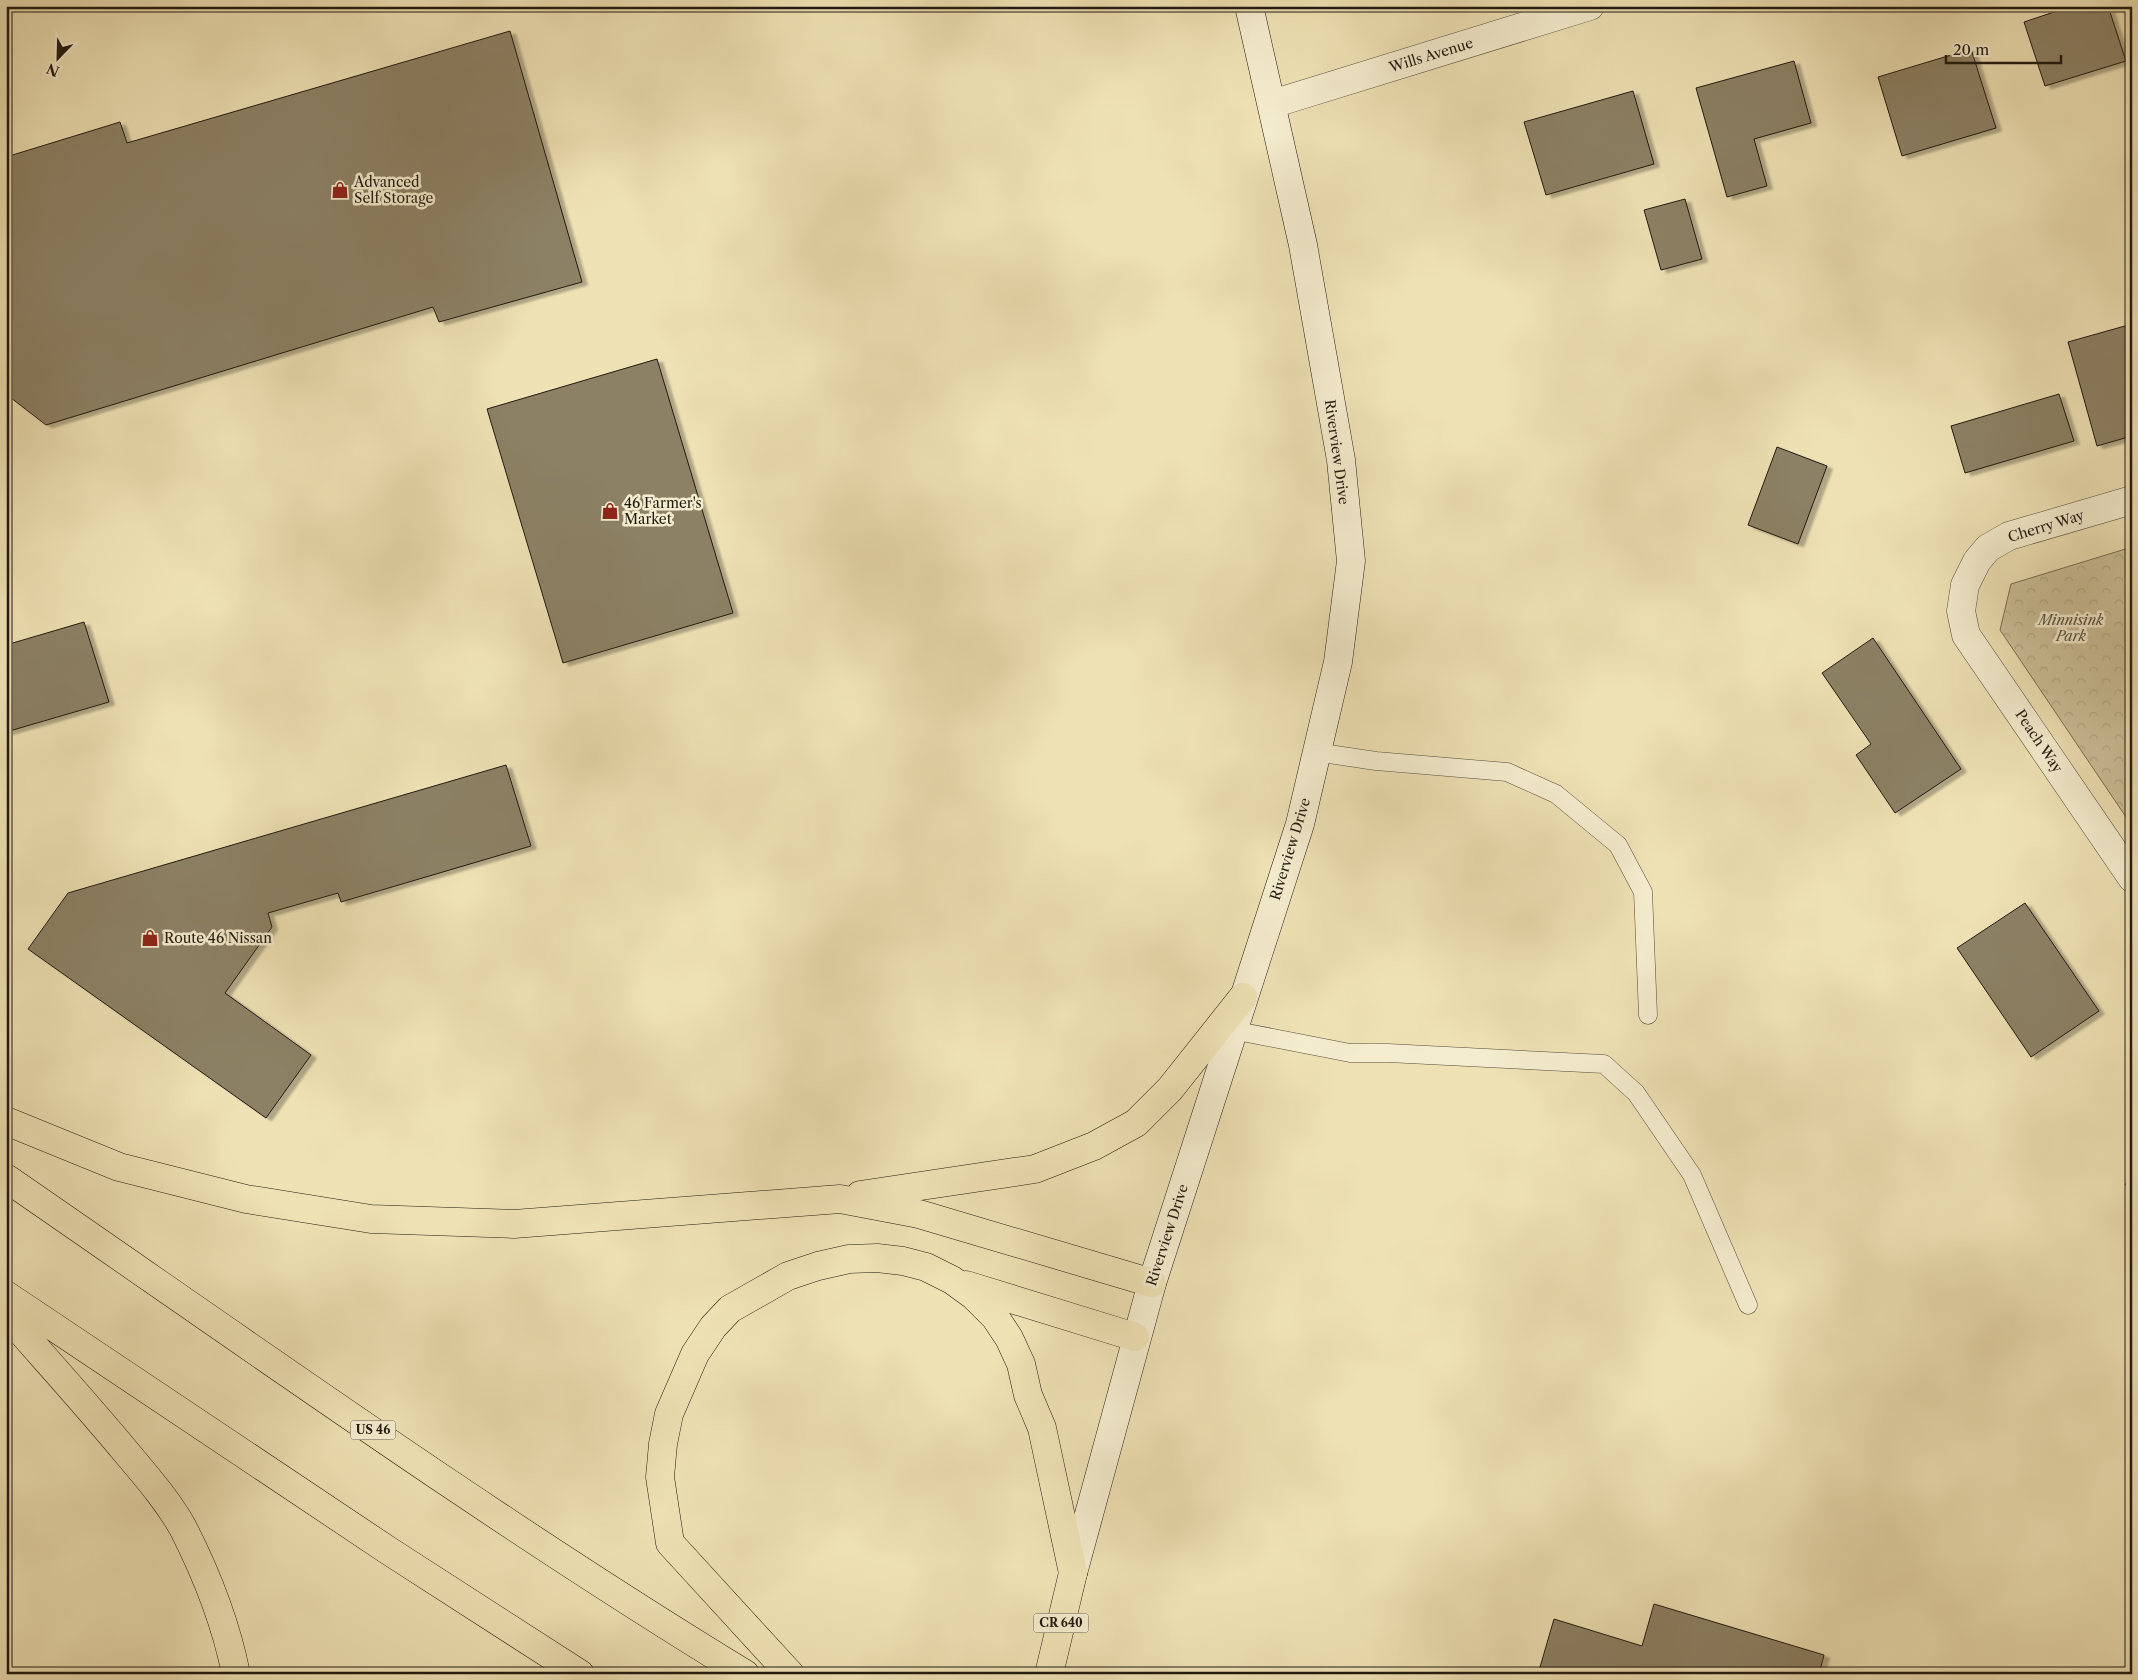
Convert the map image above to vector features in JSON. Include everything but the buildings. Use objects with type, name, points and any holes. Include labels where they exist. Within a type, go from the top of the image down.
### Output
[{"type":"main road","name":"Riverview Drive","points":[[1049,1674],[1073,1573],[1135,1337],[1232,1030],[1300,824],[1315,752],[1338,662],[1351,561],[1340,452],[1304,245],[1250,6]]},
{"type":"main road","name":"Wills Avenue","points":[[1272,104],[1590,6]]},
{"type":"main road","name":"Cherry Way","points":[[1963,598],[1965,585],[1977,561],[1988,548],[2009,536],[2132,500]]},
{"type":"main road","name":"Peach Way","points":[[1963,598],[1961,611],[1966,634],[2132,878]]},
{"type":"main road","points":[[6,1120],[119,1167],[246,1199],[372,1219],[514,1224],[840,1198],[1035,1169],[1094,1146],[1136,1123],[1170,1089],[1243,997]]},
{"type":"main road","name":"US 46","points":[[6,1178],[550,1551],[745,1674]]},
{"type":"main road","points":[[840,1198],[919,1214],[1152,1283]]},
{"type":"main road","points":[[790,1674],[670,1544],[660,1477],[663,1444],[669,1414],[695,1354],[730,1309],[788,1276],[848,1259],[878,1258],[903,1261],[926,1267],[952,1280],[1135,1337]]},
{"type":"main road","points":[[952,1280],[974,1296],[995,1317],[1009,1338],[1021,1364],[1028,1395],[1042,1428],[1073,1573]]},
{"type":"main road","points":[[6,1295],[381,1546],[580,1674]]},
{"type":"main road","points":[[6,1314],[150,1480],[182,1527],[208,1585],[229,1642],[236,1674]]},
{"type":"lane","points":[[1315,752],[1376,761],[1507,772],[1556,794],[1618,845],[1644,892],[1648,1015]]},
{"type":"lane","points":[[1232,1030],[1350,1052],[1604,1064],[1636,1092],[1692,1175],[1748,1305]]},
{"type":"green space","name":"Minnisink Park","points":[[2132,547],[2132,826],[2000,630],[2011,584]]},
{"type":"place","name":"Advanced Self Storage","points":[[340,190]]},
{"type":"place","name":"46 Farmer's Market","points":[[610,511]]},
{"type":"place","name":"Route 46 Nissan","points":[[150,938]]}]
